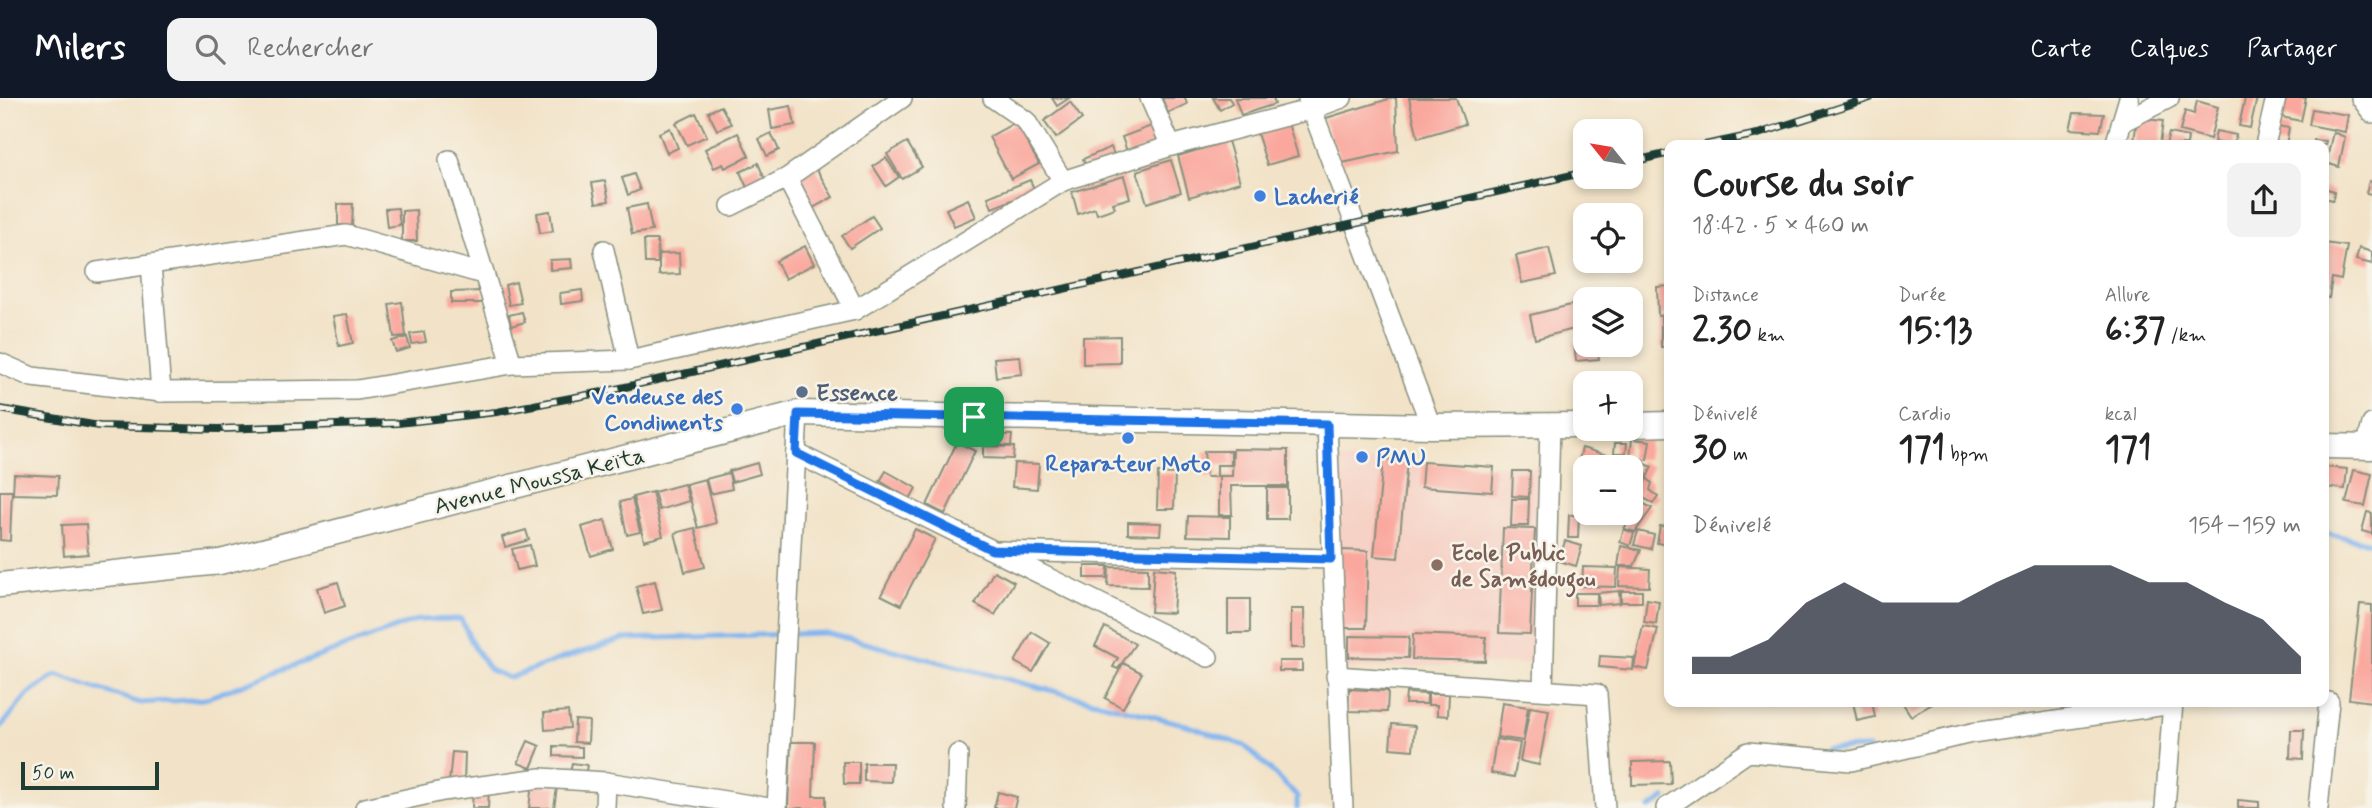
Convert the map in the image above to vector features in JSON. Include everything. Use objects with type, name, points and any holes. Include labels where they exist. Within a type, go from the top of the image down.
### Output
[{"type":"main road","name":"Avenue Moussa Keïta","points":[[0,585],[219,562],[798,414],[1431,426],[1573,425]]},
{"type":"main road","points":[[1643,425],[1664,424]]},
{"type":"main road","points":[[2329,445],[2370,439]]},
{"type":"street","points":[[731,206],[787,178],[902,98]]},
{"type":"street","points":[[993,98],[1026,121],[1063,181]]},
{"type":"street","points":[[1150,98],[1171,146]]},
{"type":"street","points":[[0,363],[32,377],[161,392],[357,390],[512,364],[629,360],[855,310],[1063,181],[1310,104],[1342,98]]},
{"type":"street","points":[[2117,140],[2129,98]]},
{"type":"street","points":[[2122,122],[2169,98]]},
{"type":"street","points":[[2266,140],[2276,98]]},
{"type":"street","points":[[2361,98],[2372,113]]},
{"type":"street","points":[[1310,104],[1431,426]]},
{"type":"street","points":[[449,160],[512,364]]},
{"type":"street","points":[[787,178],[855,310]]},
{"type":"street","points":[[97,272],[346,235],[483,274]]},
{"type":"street","points":[[604,250],[629,360]]},
{"type":"street","points":[[151,264],[161,392]]},
{"type":"street","points":[[777,808],[798,414]]},
{"type":"street","points":[[1327,424],[1343,808]]},
{"type":"street","points":[[1543,689],[1550,425]]},
{"type":"street","points":[[796,453],[1208,657]]},
{"type":"street","points":[[992,550],[1331,559]]},
{"type":"street","points":[[1336,676],[1597,694],[1605,808]]},
{"type":"street","points":[[1666,808],[1748,752],[1851,761],[1972,733],[2146,707]]},
{"type":"street","points":[[2165,808],[2173,707]]},
{"type":"street","points":[[2318,808],[2328,707]]},
{"type":"street","points":[[956,808],[958,754]]},
{"type":"street","points":[[365,808],[443,799],[541,778],[606,782],[769,808]]},
{"type":"street","points":[[605,808],[606,782]]},
{"type":"shaded area","name":"Ecole Public de Samédougou","points":[[1334,459],[1544,467],[1531,663],[1339,669]]},
{"type":"building","points":[[1052,98],[1069,98],[1057,106]]},
{"type":"building","points":[[1162,98],[1185,98],[1187,104],[1168,113]]},
{"type":"building","points":[[1213,98],[1229,98],[1232,103],[1220,110]]},
{"type":"building","points":[[1235,98],[1273,98],[1275,104],[1241,115]]},
{"type":"building","points":[[1396,98],[1398,151],[1342,163],[1323,119]]},
{"type":"building","points":[[1409,98],[1456,98],[1465,124],[1418,138]]},
{"type":"building","points":[[2245,98],[2257,98],[2250,128],[2239,126]]},
{"type":"building","points":[[2285,98],[2306,98],[2301,121],[2281,117]]},
{"type":"building","points":[[2197,101],[2218,107],[2210,139],[2180,131],[2185,111],[2194,114]]},
{"type":"building","points":[[1070,102],[1082,119],[1056,138],[1044,121]]},
{"type":"building","points":[[721,106],[731,124],[717,130],[708,112]]},
{"type":"building","points":[[791,106],[795,125],[772,129],[769,110]]},
{"type":"building","points":[[2312,109],[2348,115],[2345,132],[2309,125]]},
{"type":"building","points":[[696,113],[707,136],[687,145],[676,123]]},
{"type":"building","points":[[2074,113],[2104,114],[2100,131],[2070,129]]},
{"type":"building","points":[[2137,118],[2163,121],[2161,140],[2134,140]]},
{"type":"building","points":[[1016,122],[1039,164],[1011,179],[989,137]]},
{"type":"building","points":[[1288,123],[1298,156],[1267,165],[1257,133]]},
{"type":"building","points":[[1154,125],[1161,142],[1128,154],[1122,137]]},
{"type":"building","points":[[2277,126],[2289,128],[2287,140],[2275,140]]},
{"type":"building","points":[[670,128],[678,148],[667,153],[659,133]]},
{"type":"building","points":[[2216,131],[2236,135],[2235,140],[2214,140]]},
{"type":"building","points":[[2333,132],[2345,137],[2339,167],[2329,164]]},
{"type":"building","points":[[738,133],[749,156],[725,168],[723,164],[714,168],[705,149]]},
{"type":"building","points":[[771,133],[779,150],[767,156],[759,139]]},
{"type":"building","points":[[2169,133],[2188,137],[2188,140],[2167,140]]},
{"type":"building","points":[[1228,141],[1240,182],[1189,197],[1178,156]]},
{"type":"building","points":[[907,142],[922,167],[902,179],[887,154]]},
{"type":"building","points":[[1111,147],[1115,158],[1087,170],[1083,159]]},
{"type":"building","points":[[886,158],[899,177],[886,186],[873,166]]},
{"type":"building","points":[[1171,160],[1181,192],[1147,203],[1137,171]]},
{"type":"building","points":[[758,163],[766,182],[748,190],[740,172]]},
{"type":"building","points":[[815,167],[833,197],[813,208],[796,178]]},
{"type":"building","points":[[634,174],[640,190],[628,195],[622,178]]},
{"type":"building","points":[[1124,176],[1130,198],[1113,203],[1115,208],[1097,214],[1095,208],[1078,214],[1072,192]]},
{"type":"building","points":[[1030,180],[1035,191],[992,208],[988,197]]},
{"type":"building","points":[[605,181],[609,201],[596,203],[592,183]]},
{"type":"building","points":[[2369,181],[2372,182],[2372,194],[2366,193]]},
{"type":"building","points":[[2329,190],[2334,191],[2333,200],[2329,199]]},
{"type":"building","points":[[968,199],[976,217],[954,226],[946,209]]},
{"type":"building","points":[[338,204],[353,204],[352,226],[338,225]]},
{"type":"building","points":[[647,204],[652,231],[632,234],[627,208]]},
{"type":"building","points":[[398,208],[400,225],[387,227],[385,209]]},
{"type":"building","points":[[416,210],[417,241],[402,241],[402,211]]},
{"type":"building","points":[[550,211],[553,231],[540,233],[537,213]]},
{"type":"building","points":[[872,216],[880,228],[850,248],[842,236]]},
{"type":"building","points":[[644,240],[657,240],[658,263],[645,263]]},
{"type":"building","points":[[2329,244],[2347,246],[2341,280],[2332,278],[2329,298]]},
{"type":"building","points":[[805,246],[814,264],[785,279],[776,261]]},
{"type":"building","points":[[1549,248],[1556,276],[1522,283],[1516,256]]},
{"type":"building","points":[[2359,248],[2372,252],[2372,264],[2356,260]]},
{"type":"building","points":[[679,253],[680,274],[659,275],[659,254]]},
{"type":"building","points":[[571,259],[572,268],[550,270],[550,260]]},
{"type":"building","points":[[516,282],[521,303],[509,305],[505,285]]},
{"type":"building","points":[[1664,286],[1664,316],[1658,316],[1657,287]]},
{"type":"building","points":[[582,290],[583,301],[561,304],[560,293]]},
{"type":"building","points":[[483,291],[483,303],[451,303],[451,292]]},
{"type":"building","points":[[402,302],[406,336],[394,337],[389,304]]},
{"type":"building","points":[[1573,304],[1573,329],[1535,339],[1530,315]]},
{"type":"building","points":[[522,312],[525,322],[511,326],[509,315]]},
{"type":"building","points":[[347,314],[353,343],[339,346],[333,316]]},
{"type":"building","points":[[1661,318],[1664,318],[1664,347],[1661,347]]},
{"type":"building","points":[[424,332],[426,342],[412,344],[410,334]]},
{"type":"building","points":[[1120,336],[1120,363],[1083,364],[1083,337]]},
{"type":"building","points":[[407,337],[410,348],[396,352],[392,341]]},
{"type":"building","points":[[1020,356],[1022,374],[996,377],[994,358]]},
{"type":"building","points":[[1576,357],[1599,359],[1576,361]]},
{"type":"building","points":[[991,434],[1012,435],[1011,446],[991,445]]},
{"type":"building","points":[[1632,441],[1650,441],[1647,460],[1643,460],[1643,455],[1630,455]]},
{"type":"building","points":[[957,442],[975,451],[945,514],[927,505]]},
{"type":"building","points":[[1615,443],[1627,443],[1626,453],[1614,453]]},
{"type":"building","points":[[983,446],[1014,447],[1013,459],[983,458]]},
{"type":"building","points":[[1582,448],[1606,455],[1580,455]]},
{"type":"building","points":[[1233,449],[1288,450],[1288,486],[1231,486],[1232,515],[1219,515],[1219,476],[1232,476]]},
{"type":"building","points":[[1204,451],[1231,451],[1231,465],[1217,465],[1217,477],[1206,477]]},
{"type":"building","points":[[1383,459],[1407,461],[1398,558],[1374,556]]},
{"type":"building","points":[[1423,462],[1494,467],[1492,492],[1421,487]]},
{"type":"building","points":[[1643,462],[1652,467],[1643,485]]},
{"type":"building","points":[[757,463],[760,474],[732,482],[729,471]]},
{"type":"building","points":[[1014,463],[1039,464],[1037,489],[1012,487]]},
{"type":"building","points":[[2329,467],[2347,469],[2345,489],[2329,487]]},
{"type":"building","points":[[2354,470],[2372,474],[2365,506],[2346,503]]},
{"type":"building","points":[[886,471],[916,488],[910,499],[880,481]]},
{"type":"building","points":[[1513,471],[1530,471],[1529,497],[1512,496]]},
{"type":"building","points":[[729,473],[732,489],[710,494],[706,479]]},
{"type":"building","points":[[1158,473],[1175,474],[1174,509],[1157,509]]},
{"type":"building","points":[[14,474],[58,476],[57,495],[13,494]]},
{"type":"building","points":[[1647,478],[1652,483],[1650,490],[1658,496],[1653,503],[1643,498],[1643,487]]},
{"type":"building","points":[[705,479],[716,523],[698,528],[686,484]]},
{"type":"building","points":[[684,484],[689,501],[659,510],[654,492]]},
{"type":"building","points":[[1267,488],[1288,488],[1288,519],[1267,519]]},
{"type":"building","points":[[0,491],[12,491],[10,541],[0,540]]},
{"type":"building","points":[[652,492],[663,536],[644,541],[633,497]]},
{"type":"building","points":[[632,499],[640,532],[627,535],[620,502]]},
{"type":"building","points":[[1512,499],[1529,499],[1528,526],[1511,526]]},
{"type":"building","points":[[1643,503],[1652,508],[1643,521]]},
{"type":"building","points":[[2367,512],[2372,513],[2372,534],[2362,531]]},
{"type":"building","points":[[1569,515],[1573,515],[1573,525],[1579,525],[1578,538],[1568,538]]},
{"type":"building","points":[[1188,516],[1230,517],[1230,537],[1187,536]]},
{"type":"building","points":[[605,520],[613,549],[591,556],[582,527]]},
{"type":"building","points":[[1128,522],[1161,523],[1160,535],[1128,534]]},
{"type":"building","points":[[86,524],[88,554],[64,556],[62,525]]},
{"type":"building","points":[[1626,525],[1640,525],[1635,532],[1624,529]]},
{"type":"building","points":[[1660,526],[1664,526],[1664,544],[1657,543]]},
{"type":"building","points":[[695,528],[705,567],[685,572],[675,533]]},
{"type":"building","points":[[1503,528],[1535,529],[1530,634],[1499,633]]},
{"type":"building","points":[[915,529],[935,539],[901,605],[881,595]]},
{"type":"building","points":[[1624,529],[1634,533],[1630,546],[1620,542]]},
{"type":"building","points":[[526,530],[529,540],[505,547],[502,537]]},
{"type":"building","points":[[1638,531],[1654,535],[1651,549],[1634,545]]},
{"type":"building","points":[[1565,541],[1582,546],[1576,566],[1559,561]]},
{"type":"building","points":[[530,545],[535,566],[517,570],[512,549]]},
{"type":"building","points":[[1621,546],[1641,550],[1634,566],[1618,566]]},
{"type":"building","points":[[1342,550],[1368,551],[1366,628],[1340,628]]},
{"type":"building","points":[[1085,566],[1108,566],[1107,578],[1085,578]]},
{"type":"building","points":[[1109,567],[1148,568],[1148,587],[1108,586]]},
{"type":"building","points":[[1583,567],[1617,568],[1616,587],[1582,586]]},
{"type":"building","points":[[1620,567],[1650,569],[1649,587],[1619,586]]},
{"type":"building","points":[[1154,568],[1176,570],[1173,613],[1151,612]]},
{"type":"building","points":[[994,571],[1014,582],[995,615],[975,604]]},
{"type":"building","points":[[655,581],[662,610],[643,614],[636,586]]},
{"type":"building","points":[[338,582],[345,606],[324,613],[317,588]]},
{"type":"building","points":[[1619,591],[1620,603],[1599,605],[1598,593]]},
{"type":"building","points":[[1621,591],[1642,591],[1642,602],[1621,602]]},
{"type":"building","points":[[1575,593],[1597,593],[1597,605],[1575,605]]},
{"type":"building","points":[[1228,599],[1250,599],[1250,633],[1228,633]]},
{"type":"building","points":[[1647,599],[1659,601],[1656,624],[1644,622]]},
{"type":"building","points":[[2360,604],[2372,605],[2372,702],[2349,699]]},
{"type":"building","points":[[1291,609],[1304,609],[1305,648],[1291,648]]},
{"type":"building","points":[[1643,626],[1658,629],[1648,670],[1634,667]]},
{"type":"building","points":[[1105,627],[1135,644],[1118,669],[1113,667],[1118,658],[1095,646]]},
{"type":"building","points":[[1032,632],[1050,643],[1033,672],[1015,662]]},
{"type":"building","points":[[1413,634],[1486,637],[1485,661],[1412,659]]},
{"type":"building","points":[[1349,636],[1409,637],[1408,658],[1349,657]]},
{"type":"building","points":[[1600,656],[1634,658],[1633,670],[1599,667]]},
{"type":"building","points":[[1279,661],[1302,661],[1302,671],[1279,671]]},
{"type":"building","points":[[1123,663],[1142,673],[1123,708],[1105,698]]},
{"type":"building","points":[[1349,689],[1388,691],[1387,712],[1348,711]]},
{"type":"building","points":[[1406,693],[1427,694],[1427,704],[1405,704]]},
{"type":"building","points":[[1428,694],[1449,694],[1448,716],[1437,715],[1437,705],[1428,705]]},
{"type":"building","points":[[1502,703],[1528,707],[1523,741],[1497,737]]},
{"type":"building","points":[[1530,707],[1549,710],[1539,765],[1520,761]]},
{"type":"building","points":[[1854,707],[1873,707],[1875,717],[1857,721]]},
{"type":"building","points":[[1905,707],[1927,707],[1911,716]]},
{"type":"building","points":[[568,711],[570,728],[545,730],[544,713]]},
{"type":"building","points":[[575,720],[589,721],[588,743],[574,742]]},
{"type":"building","points":[[1392,724],[1415,726],[1413,750],[1390,748]]},
{"type":"building","points":[[2291,730],[2304,730],[2303,759],[2290,758]]},
{"type":"building","points":[[1496,739],[1520,743],[1514,777],[1491,773]]},
{"type":"building","points":[[528,741],[540,746],[531,768],[518,763]]},
{"type":"building","points":[[791,742],[815,742],[813,796],[826,796],[826,808],[788,808]]},
{"type":"building","points":[[554,746],[582,747],[582,757],[554,756]]},
{"type":"building","points":[[452,752],[465,753],[464,784],[449,783]]},
{"type":"building","points":[[1670,761],[1671,784],[1632,785],[1632,762]]},
{"type":"building","points":[[843,762],[859,762],[859,784],[844,784]]},
{"type":"building","points":[[572,763],[587,765],[585,776],[570,774]]},
{"type":"building","points":[[864,763],[892,763],[891,782],[864,781]]},
{"type":"building","points":[[532,784],[557,787],[554,808],[529,808]]},
{"type":"building","points":[[473,789],[489,789],[488,808],[472,808]]},
{"type":"building","points":[[998,792],[1017,797],[1014,808],[994,808]]},
{"type":"building","points":[[2238,800],[2259,802],[2259,808],[2238,808]]},
{"type":"waterway","points":[[2329,534],[2372,543]]},
{"type":"waterway","points":[[0,728],[28,694],[56,675],[140,703],[204,699],[417,620],[461,619],[474,647],[490,670],[509,678],[623,639],[826,633],[1187,725],[1245,746],[1297,796],[1297,808]]},
{"type":"waterway","points":[[1825,749],[1868,748]]},
{"type":"waterway","points":[[1650,808],[1665,798]]},
{"type":"railway","points":[[1729,140],[1758,134],[1870,98]]},
{"type":"railway","points":[[1643,159],[1664,154]]},
{"type":"railway","points":[[0,409],[99,426],[218,429],[398,423],[497,412],[603,392],[1573,175]]},
{"type":"place","name":"Lacherié","points":[[1260,196]]},
{"type":"place","name":"Essence","points":[[802,392]]},
{"type":"place","name":"Vendeuse des Condiments","points":[[737,409]]},
{"type":"place","name":"Reparateur Moto","points":[[1128,438]]},
{"type":"place","name":"PMU","points":[[1362,457]]},
{"type":"place","name":"Ecole Public de Samédougou","points":[[1437,565]]},
{"type":"route","points":[[798,414],[974,417],[1327,424],[1331,559],[992,550],[796,453],[798,414]]}]
